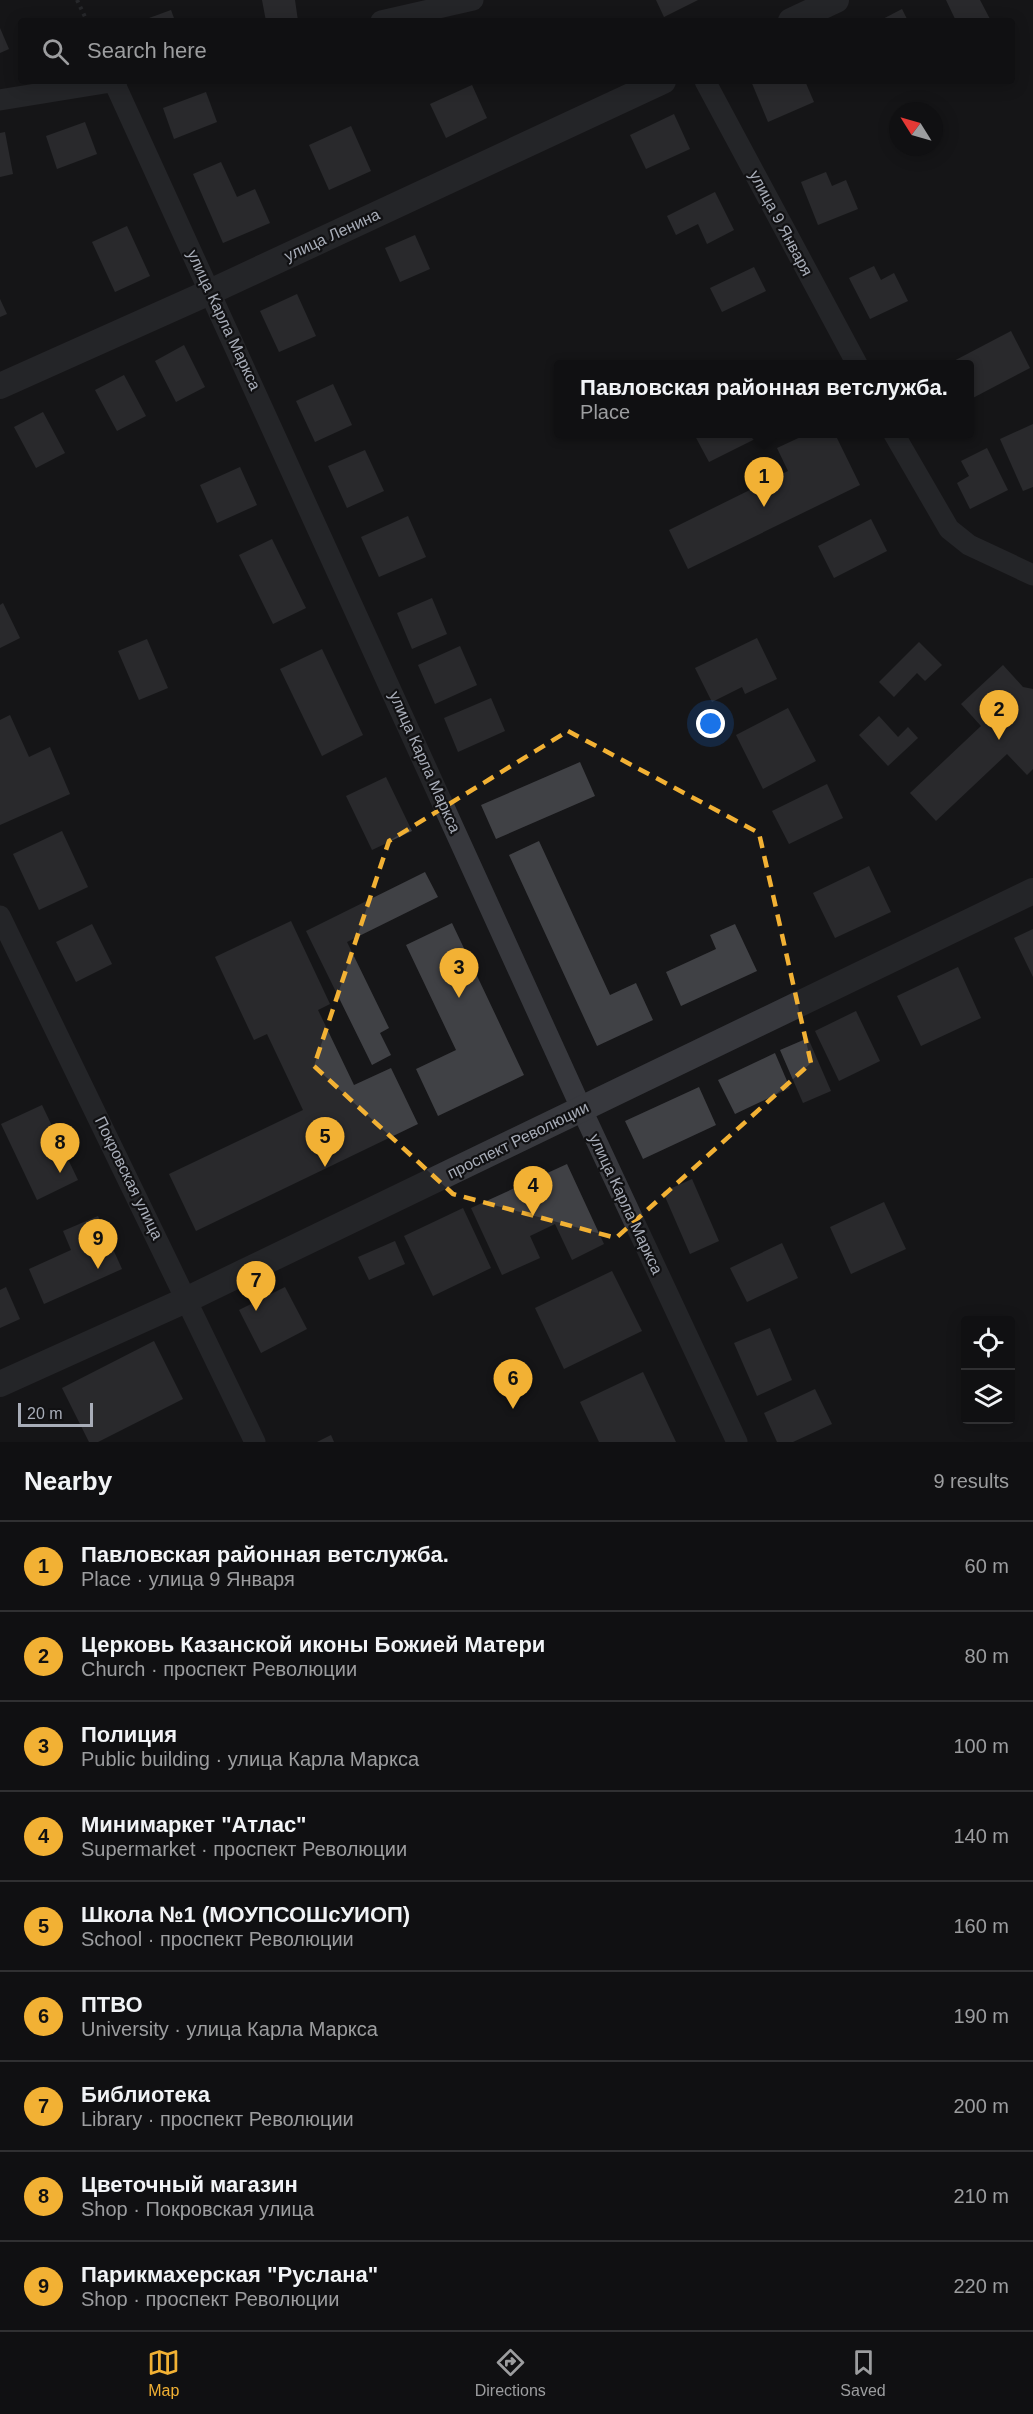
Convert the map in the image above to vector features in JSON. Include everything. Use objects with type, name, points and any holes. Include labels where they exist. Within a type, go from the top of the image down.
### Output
[{"type":"street","points":[[394,18],[473,0]]},
{"type":"street","points":[[797,18],[836,0]]},
{"type":"street","points":[[0,100],[98,84]]},
{"type":"street","name":"улица Карла Маркса","points":[[117,84],[582,1110],[737,1442]]},
{"type":"street","name":"улица Ленина","points":[[0,387],[657,84]]},
{"type":"street","name":"улица 9 Января","points":[[707,84],[855,360]]},
{"type":"street","points":[[896,438],[932,504],[949,529],[969,545],[1033,575]]},
{"type":"street","name":"проспект Революции","points":[[0,1384],[188,1299],[1033,891]]},
{"type":"street","name":"Покровская улица","points":[[0,916],[188,1299],[255,1442]]},
{"type":"path","points":[[77,0],[86,18]]},
{"type":"highlighted area","points":[[568,731],[759,833],[811,1063],[616,1238],[453,1194],[314,1066],[389,841]]},
{"type":"building","points":[[262,0],[295,0],[298,18],[265,18]]},
{"type":"building","points":[[656,0],[698,0],[664,17]]},
{"type":"building","points":[[946,0],[980,0],[989,18],[955,18]]},
{"type":"building","points":[[902,9],[906,18],[885,18]]},
{"type":"building","points":[[171,10],[174,18],[149,18]]},
{"type":"building","points":[[0,28],[9,49],[0,53]]},
{"type":"building","points":[[752,84],[806,84],[814,102],[768,122]]},
{"type":"building","points":[[472,85],[487,118],[446,138],[430,104]]},
{"type":"building","points":[[206,92],[217,122],[174,139],[163,108]]},
{"type":"building","points":[[674,114],[690,149],[646,169],[630,135]]},
{"type":"building","points":[[85,122],[97,154],[57,169],[46,136]]},
{"type":"building","points":[[351,126],[371,171],[329,190],[309,145]]},
{"type":"building","points":[[5,132],[13,174],[0,177],[0,133]]},
{"type":"building","points":[[221,162],[237,197],[255,189],[270,223],[223,243],[193,174]]},
{"type":"building","points":[[826,172],[832,186],[846,180],[858,209],[818,225],[801,182]]},
{"type":"building","points":[[715,192],[734,230],[707,244],[698,224],[676,235],[667,216]]},
{"type":"building","points":[[127,226],[150,276],[115,292],[92,242]]},
{"type":"building","points":[[415,235],[430,269],[400,282],[385,248]]},
{"type":"building","points":[[874,266],[881,280],[894,273],[908,301],[870,319],[849,278]]},
{"type":"building","points":[[754,267],[766,291],[722,312],[710,288]]},
{"type":"building","points":[[297,294],[316,336],[279,352],[260,311]]},
{"type":"building","points":[[0,299],[7,314],[0,317]]},
{"type":"building","points":[[1011,331],[1030,368],[974,397],[974,360],[956,360]]},
{"type":"building","points":[[184,345],[205,387],[176,402],[155,361]]},
{"type":"building","points":[[124,375],[146,416],[117,431],[95,390]]},
{"type":"building","points":[[333,384],[352,425],[315,442],[296,401]]},
{"type":"building","points":[[43,412],[65,453],[36,468],[14,427]]},
{"type":"building","points":[[1033,424],[1033,487],[1023,491],[1000,439]]},
{"type":"building","points":[[696,438],[757,438],[709,462]]},
{"type":"building","points":[[798,438],[837,438],[860,485],[688,569],[669,530],[788,471],[777,448]]},
{"type":"building","points":[[987,448],[1008,490],[970,509],[957,483],[969,476],[961,461]]},
{"type":"building","points":[[365,450],[384,491],[347,508],[328,466]]},
{"type":"building","points":[[240,467],[257,505],[217,523],[200,485]]},
{"type":"building","points":[[408,516],[426,557],[379,577],[361,537]]},
{"type":"building","points":[[871,519],[887,551],[834,578],[818,546]]},
{"type":"building","points":[[272,539],[306,608],[273,624],[239,555]]},
{"type":"building","points":[[432,598],[447,634],[412,649],[397,613]]},
{"type":"building","points":[[3,603],[20,638],[0,648],[0,605]]},
{"type":"building","points":[[757,638],[777,679],[745,694],[742,687],[712,702],[695,668]]},
{"type":"building","points":[[147,639],[168,688],[139,700],[118,651]]},
{"type":"building","points":[[919,642],[942,665],[925,681],[917,673],[894,697],[879,682]]},
{"type":"building","points":[[460,646],[477,685],[435,704],[418,665]]},
{"type":"building","points":[[322,649],[363,735],[322,756],[280,669]]},
{"type":"building","points":[[1003,665],[1023,687],[1033,689],[1033,769],[1027,775],[1007,754],[936,821],[910,793],[981,726],[961,704]]},
{"type":"building","points":[[491,698],[505,731],[458,752],[444,718]]},
{"type":"building","points":[[788,708],[816,761],[763,789],[736,735]]},
{"type":"building","points":[[10,715],[29,757],[50,747],[70,794],[0,825],[0,720]]},
{"type":"building","points":[[879,716],[898,737],[908,727],[918,738],[888,766],[859,735]]},
{"type":"building","points":[[580,762],[595,796],[496,839],[481,805]]},
{"type":"building","points":[[386,777],[412,831],[372,850],[346,796]]},
{"type":"building","points":[[827,784],[843,818],[789,844],[772,811]]},
{"type":"building","points":[[62,831],[88,887],[39,910],[13,854]]},
{"type":"building","points":[[539,841],[610,995],[636,983],[653,1020],[597,1046],[509,855]]},
{"type":"building","points":[[869,866],[891,912],[835,938],[813,893]]},
{"type":"building","points":[[425,872],[438,897],[347,942],[389,1028],[380,1033],[391,1055],[372,1065],[306,931]]},
{"type":"building","points":[[291,921],[330,1004],[318,1010],[354,1085],[391,1068],[418,1124],[196,1231],[169,1174],[303,1110],[267,1034],[254,1040],[215,957]]},
{"type":"building","points":[[452,923],[524,1075],[438,1116],[416,1069],[456,1050],[406,945]]},
{"type":"building","points":[[92,924],[112,964],[76,982],[56,942]]},
{"type":"building","points":[[735,924],[757,971],[681,1006],[666,972],[716,949],[710,935]]},
{"type":"building","points":[[1033,929],[1033,977],[1014,938]]},
{"type":"building","points":[[958,967],[981,1018],[921,1046],[897,996]]},
{"type":"building","points":[[856,1011],[880,1061],[839,1081],[815,1031]]},
{"type":"building","points":[[808,1038],[831,1091],[803,1103],[780,1050]]},
{"type":"building","points":[[775,1053],[790,1088],[735,1114],[718,1080]]},
{"type":"building","points":[[699,1087],[716,1125],[643,1159],[625,1121]]},
{"type":"building","points":[[42,1105],[78,1180],[37,1200],[1,1124]]},
{"type":"building","points":[[567,1164],[604,1244],[572,1260],[555,1224],[530,1236],[540,1258],[502,1275],[471,1208]]},
{"type":"building","points":[[692,1179],[719,1241],[690,1254],[663,1192]]},
{"type":"building","points":[[884,1202],[906,1249],[851,1274],[830,1227]]},
{"type":"building","points":[[463,1208],[491,1268],[433,1296],[404,1236]]},
{"type":"building","points":[[98,1216],[122,1269],[44,1304],[29,1269],[71,1250],[63,1231]]},
{"type":"building","points":[[395,1241],[405,1264],[369,1280],[358,1257]]},
{"type":"building","points":[[782,1243],[798,1278],[747,1302],[730,1268]]},
{"type":"building","points":[[612,1271],[642,1331],[564,1369],[535,1308]]},
{"type":"building","points":[[6,1287],[20,1319],[0,1328],[0,1290]]},
{"type":"building","points":[[285,1287],[307,1329],[261,1353],[239,1310]]},
{"type":"building","points":[[770,1328],[792,1380],[757,1396],[734,1343]]},
{"type":"building","points":[[154,1341],[183,1399],[98,1442],[89,1442],[62,1388]]},
{"type":"building","points":[[643,1372],[676,1442],[599,1442],[580,1402]]},
{"type":"building","points":[[815,1389],[832,1424],[793,1442],[777,1442],[764,1413]]},
{"type":"building","points":[[331,1435],[334,1442],[317,1442]]},
{"type":"place","name":"Павловская районная ветслужба.","points":[[764,507]]},
{"type":"place","name":"Церковь Казанской иконы Божией Матери","points":[[999,740]]},
{"type":"place","name":"Полиция","points":[[459,998]]},
{"type":"place","name":"Школа №1 (МОУПСОШсУИОП)","points":[[325,1167]]},
{"type":"place","name":"Цветочный магазин","points":[[60,1173]]},
{"type":"place","name":"Минимаркет \"Атлас\"","points":[[533,1216]]},
{"type":"place","name":"Парикмахерская \"Руслана\"","points":[[98,1269]]},
{"type":"place","name":"Библиотека","points":[[256,1311]]},
{"type":"place","name":"ПТВО","points":[[513,1409]]}]
